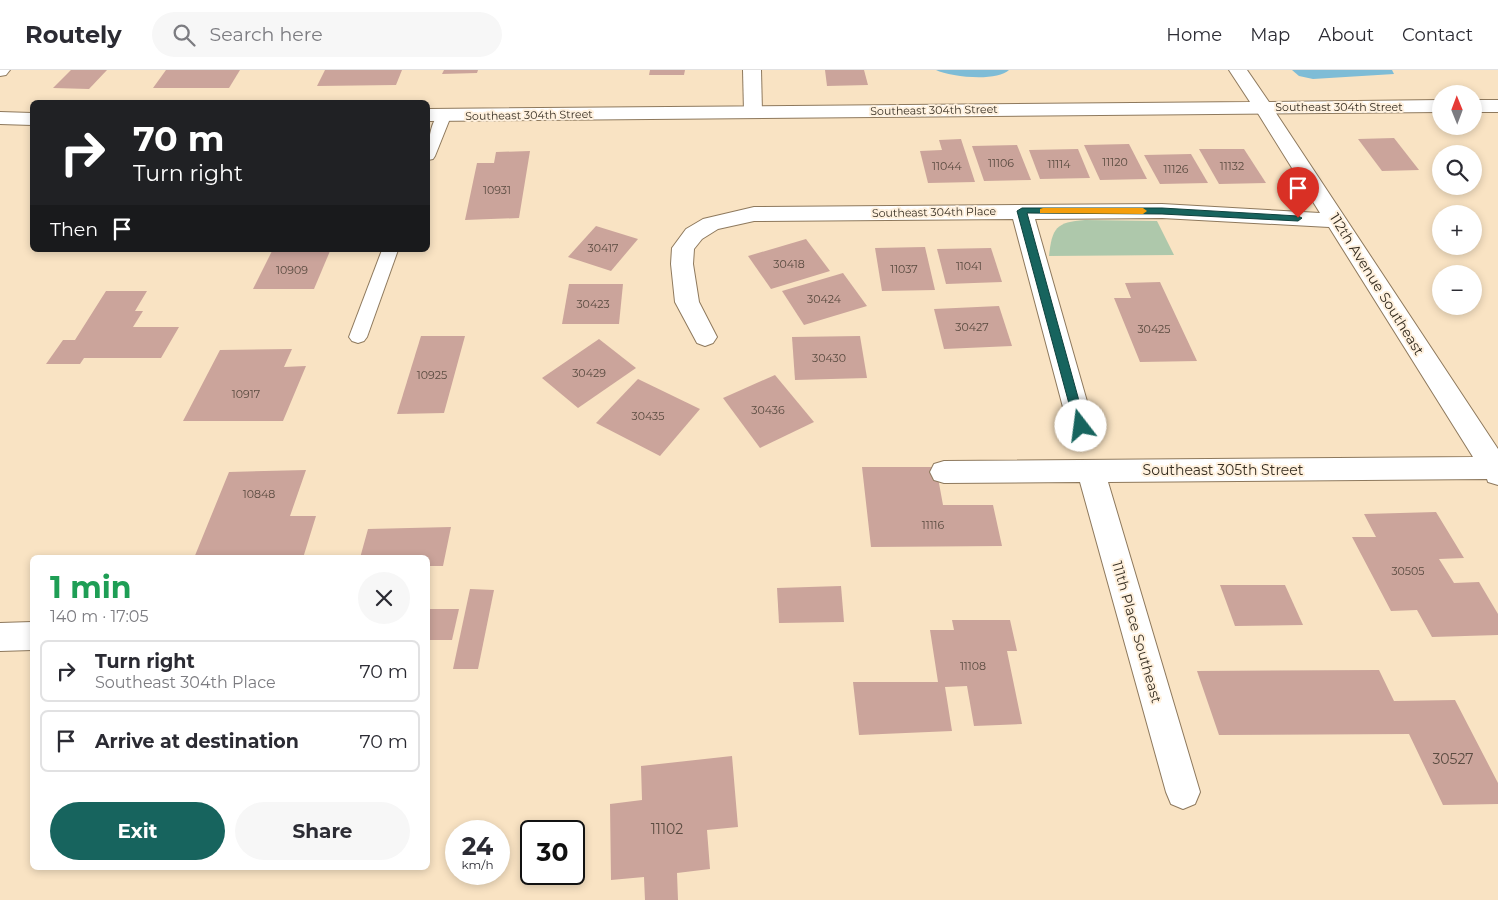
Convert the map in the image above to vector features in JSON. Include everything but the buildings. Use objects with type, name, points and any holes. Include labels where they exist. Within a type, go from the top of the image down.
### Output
[{"type":"street","points":[[752,70],[753,112]]},
{"type":"street","name":"112th Avenue Southeast","points":[[1238,70],[1497,467]]},
{"type":"street","name":"Southeast 304th Street","points":[[436,116],[1432,106]]},
{"type":"street","points":[[1482,106],[1498,106]]},
{"type":"street","points":[[0,118],[30,119]]},
{"type":"street","points":[[1022,211],[1081,426]]},
{"type":"street","name":"Southeast 304th Place","points":[[705,337],[687,302],[682,264],[683,248],[694,234],[712,224],[754,214],[1162,211],[1337,221]]},
{"type":"street","name":"Southeast 305th Street","points":[[944,472],[1497,467]]},
{"type":"street","name":"111th Place Southeast","points":[[1091,471],[1182,792]]},
{"type":"street","points":[[0,637],[30,636]]},
{"type":"lane","points":[[430,146],[436,116]]},
{"type":"lane","points":[[358,337],[389,252]]},
{"type":"green space","points":[[1075,221],[1157,221],[1174,255],[1049,256],[1052,239],[1057,228]]},
{"type":"water","points":[[936,70],[1009,70],[995,76],[973,77],[952,75]]},
{"type":"water","points":[[1292,70],[1392,70],[1394,74],[1313,79],[1299,76]]},
{"type":"slow traffic","points":[[1043,211],[1143,211]]},
{"type":"route","points":[[1081,426],[1022,211],[1162,211],[1298,218]]}]
